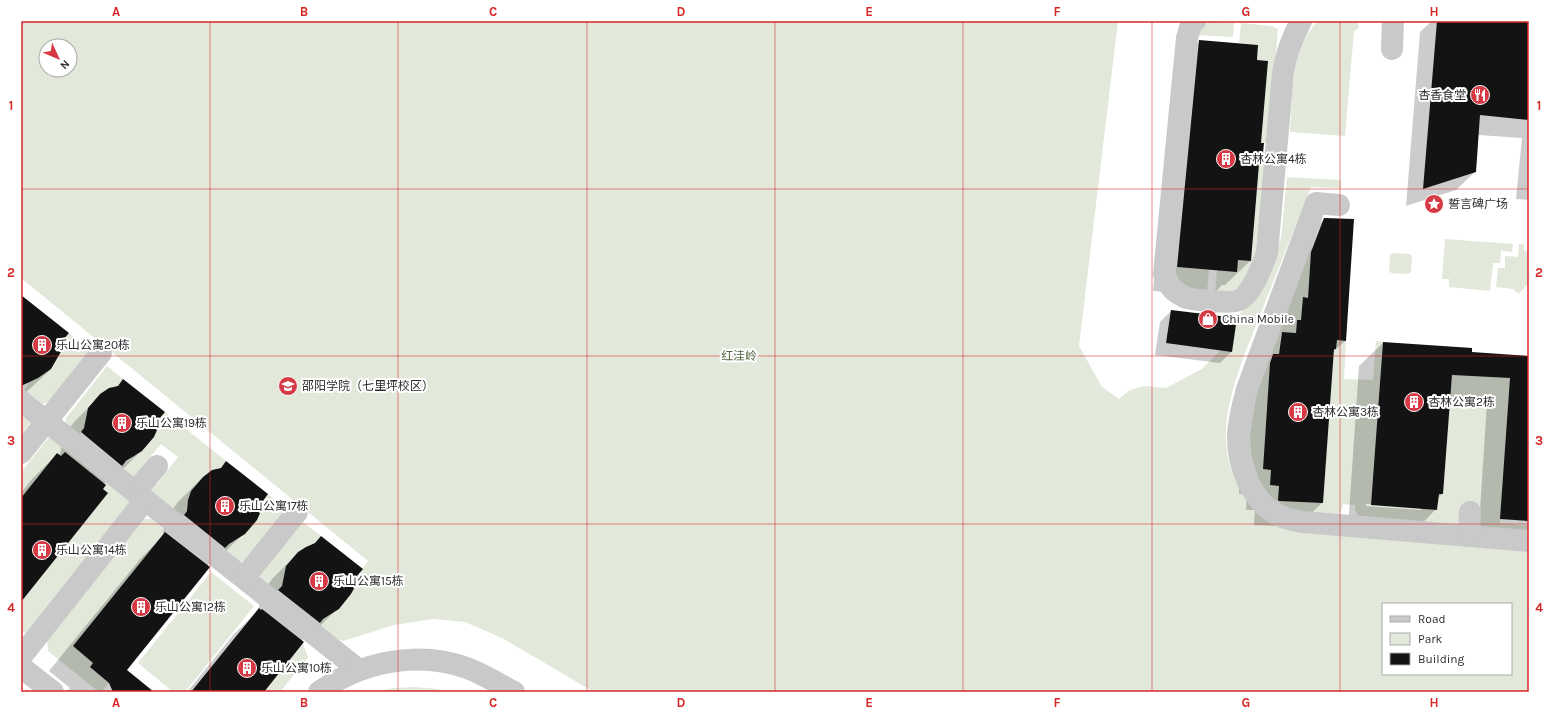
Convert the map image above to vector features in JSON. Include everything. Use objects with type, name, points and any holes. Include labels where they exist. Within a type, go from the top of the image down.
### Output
[{"type":"lane","points":[[1195,21],[1191,24],[1187,38],[1164,274],[1168,283],[1175,292],[1186,298],[1230,302],[1240,300],[1247,292],[1260,273],[1267,253],[1286,54],[1300,21]]},
{"type":"lane","points":[[1392,49],[1393,21]]},
{"type":"lane","points":[[1339,205],[1316,203],[1247,389],[1241,413],[1238,437],[1240,459],[1247,479],[1256,495],[1276,514],[1285,518],[1303,522],[1529,541]]},
{"type":"lane","points":[[21,453],[101,353]]},
{"type":"lane","points":[[21,401],[359,670]]},
{"type":"lane","points":[[21,657],[140,496],[157,466]]},
{"type":"lane","points":[[244,578],[298,512]]},
{"type":"lane","points":[[1469,536],[1470,512]]},
{"type":"lane","points":[[319,692],[331,683],[359,670],[393,660],[431,659],[467,668],[514,692]]},
{"type":"lane","points":[[21,667],[53,692]]},
{"type":"green space","name":"红洼岭","points":[[21,21],[1118,21],[1079,346],[1102,387],[1119,399],[1130,390],[1144,386],[1166,388],[1202,369],[1221,350],[1232,351],[1237,318],[1267,277],[1281,238],[1287,177],[1341,180],[1341,188],[1311,187],[1245,353],[1231,398],[1226,428],[1228,459],[1233,474],[1241,489],[1259,512],[1516,548],[1529,552],[1529,692],[594,692],[502,638],[465,622],[433,619],[394,625],[343,641],[337,639],[318,626],[323,619],[339,609],[351,594],[356,585],[357,576],[368,561],[21,278]]},
{"type":"green space","points":[[1318,21],[1357,21],[1359,28],[1354,31],[1345,136],[1290,132],[1293,88],[1298,59],[1302,45],[1309,32]]},
{"type":"green space","points":[[1210,22],[1234,23],[1233,37],[1197,35],[1204,24]]},
{"type":"green space","points":[[1241,23],[1271,26],[1278,29],[1268,143],[1261,143],[1268,61],[1257,60],[1258,45],[1239,43]]},
{"type":"green space","points":[[1259,164],[1266,164],[1257,256],[1248,275],[1239,286],[1234,290],[1215,293],[1217,270],[1238,260],[1251,261]]},
{"type":"green space","points":[[1313,231],[1308,298],[1303,298],[1301,320],[1297,320],[1296,333],[1281,332],[1279,354],[1271,354],[1263,469],[1271,470],[1270,485],[1279,486],[1278,501],[1323,503],[1334,349],[1336,349],[1337,340],[1346,341],[1344,379],[1373,380],[1376,341],[1383,342],[1371,505],[1437,510],[1439,494],[1443,494],[1452,375],[1510,378],[1500,523],[1529,526],[1529,532],[1358,516],[1355,510],[1355,505],[1343,504],[1340,514],[1296,513],[1273,502],[1259,480],[1251,455],[1250,434],[1257,391]]},
{"type":"green space","points":[[1445,239],[1513,244],[1512,252],[1501,251],[1500,263],[1493,263],[1490,291],[1449,287],[1449,279],[1442,279]]},
{"type":"green space","points":[[1519,244],[1524,244],[1524,250],[1529,253],[1529,284],[1518,294],[1513,289],[1496,287],[1498,268],[1505,268],[1505,256],[1518,257]]},
{"type":"green space","points":[[1393,253],[1410,254],[1412,256],[1411,272],[1408,274],[1391,273],[1389,270],[1390,255]]},
{"type":"green space","points":[[1176,267],[1209,270],[1207,292],[1190,288],[1181,283],[1176,273]]},
{"type":"green space","points":[[69,333],[89,351],[50,401],[43,404],[24,390],[29,382],[45,373],[57,359],[62,350],[63,340]]},
{"type":"green space","points":[[107,366],[123,379],[118,386],[109,388],[100,394],[88,408],[84,428],[79,435],[66,423],[66,418]]},
{"type":"green space","points":[[165,412],[226,461],[221,468],[212,470],[203,477],[191,491],[187,511],[181,517],[146,489],[153,481],[157,484],[178,457],[161,444],[140,469],[137,481],[120,468],[150,442],[156,432],[159,418]]},
{"type":"green space","points":[[21,413],[32,421],[21,435]]},
{"type":"green space","points":[[50,436],[132,501],[27,635],[21,630],[21,602],[108,493],[57,453],[21,498],[21,472]]},
{"type":"green space","points":[[268,494],[288,511],[247,561],[234,559],[223,550],[230,543],[247,532],[252,526],[260,514]]},
{"type":"green space","points":[[141,519],[151,519],[166,531],[73,646],[93,663],[90,667],[109,683],[101,692],[99,692],[48,651],[47,638]]},
{"type":"green space","points":[[300,520],[321,536],[315,543],[298,552],[286,566],[282,586],[276,592],[261,581],[259,571]]},
{"type":"green space","points":[[211,572],[254,606],[185,692],[173,692],[138,663]]},
{"type":"green space","points":[[303,644],[308,657],[280,692],[264,692]]},
{"type":"green space","points":[[415,687],[438,689],[447,692],[371,692],[394,688]]},
{"type":"building","name":"杏香食堂","points":[[1437,21],[1529,21],[1529,120],[1480,115],[1476,172],[1423,189]]},
{"type":"building","name":"杏林公寓4栋","points":[[1199,40],[1258,45],[1257,60],[1268,61],[1261,143],[1264,143],[1262,164],[1259,164],[1251,261],[1238,260],[1237,272],[1177,267]]},
{"type":"building","name":"杏林公寓3栋","points":[[1324,218],[1354,219],[1346,341],[1337,340],[1336,349],[1334,349],[1323,503],[1279,501],[1279,486],[1270,485],[1271,470],[1263,469],[1270,363],[1273,354],[1279,354],[1282,332],[1296,333],[1297,320],[1301,320],[1303,297],[1308,298],[1311,252]]},
{"type":"building","name":"乐山公寓20栋","points":[[21,295],[69,333],[63,340],[62,350],[51,369],[38,378],[21,386]]},
{"type":"building","points":[[1171,310],[1237,318],[1232,352],[1166,343]]},
{"type":"building","name":"杏林公寓2栋","points":[[1383,342],[1472,348],[1472,352],[1529,356],[1529,521],[1500,519],[1510,378],[1452,375],[1443,494],[1439,494],[1437,510],[1371,505]]},
{"type":"building","name":"乐山公寓19栋","points":[[123,379],[165,412],[159,419],[158,428],[154,437],[142,451],[126,461],[122,466],[81,432],[84,428],[88,408],[100,394],[109,388],[118,386]]},
{"type":"building","name":"乐山公寓14栋","points":[[65,452],[106,485],[103,489],[108,493],[21,602],[21,498],[57,453],[61,456]]},
{"type":"building","name":"乐山公寓17栋","points":[[226,461],[268,494],[263,501],[257,520],[245,534],[225,548],[184,515],[187,511],[191,491],[203,477],[212,470],[221,468]]},
{"type":"building","name":"乐山公寓12栋","points":[[165,532],[210,567],[127,670],[154,692],[113,692],[109,683],[90,667],[93,663],[73,646]]},
{"type":"building","name":"乐山公寓15栋","points":[[321,536],[363,569],[357,576],[356,585],[351,594],[339,609],[323,619],[320,623],[278,590],[282,586],[286,566],[298,552],[315,543]]},
{"type":"building","name":"乐山公寓10栋","points":[[259,608],[304,642],[264,692],[191,692]]},
{"type":"place","name":"杏香食堂","points":[[1480,95]]},
{"type":"place","name":"杏林公寓4栋","points":[[1226,159]]},
{"type":"place","name":"誓言碑广场","points":[[1434,204]]},
{"type":"place","name":"China Mobile","points":[[1208,319]]},
{"type":"place","name":"乐山公寓20栋","points":[[42,345]]},
{"type":"place","name":"邵阳学院（七里坪校区）","points":[[288,386]]},
{"type":"place","name":"杏林公寓2栋","points":[[1414,402]]},
{"type":"place","name":"杏林公寓3栋","points":[[1298,412]]},
{"type":"place","name":"乐山公寓19栋","points":[[122,423]]},
{"type":"place","name":"乐山公寓17栋","points":[[225,506]]},
{"type":"place","name":"乐山公寓14栋","points":[[42,550]]},
{"type":"place","name":"乐山公寓15栋","points":[[319,581]]},
{"type":"place","name":"乐山公寓12栋","points":[[141,607]]},
{"type":"place","name":"乐山公寓10栋","points":[[247,668]]}]
